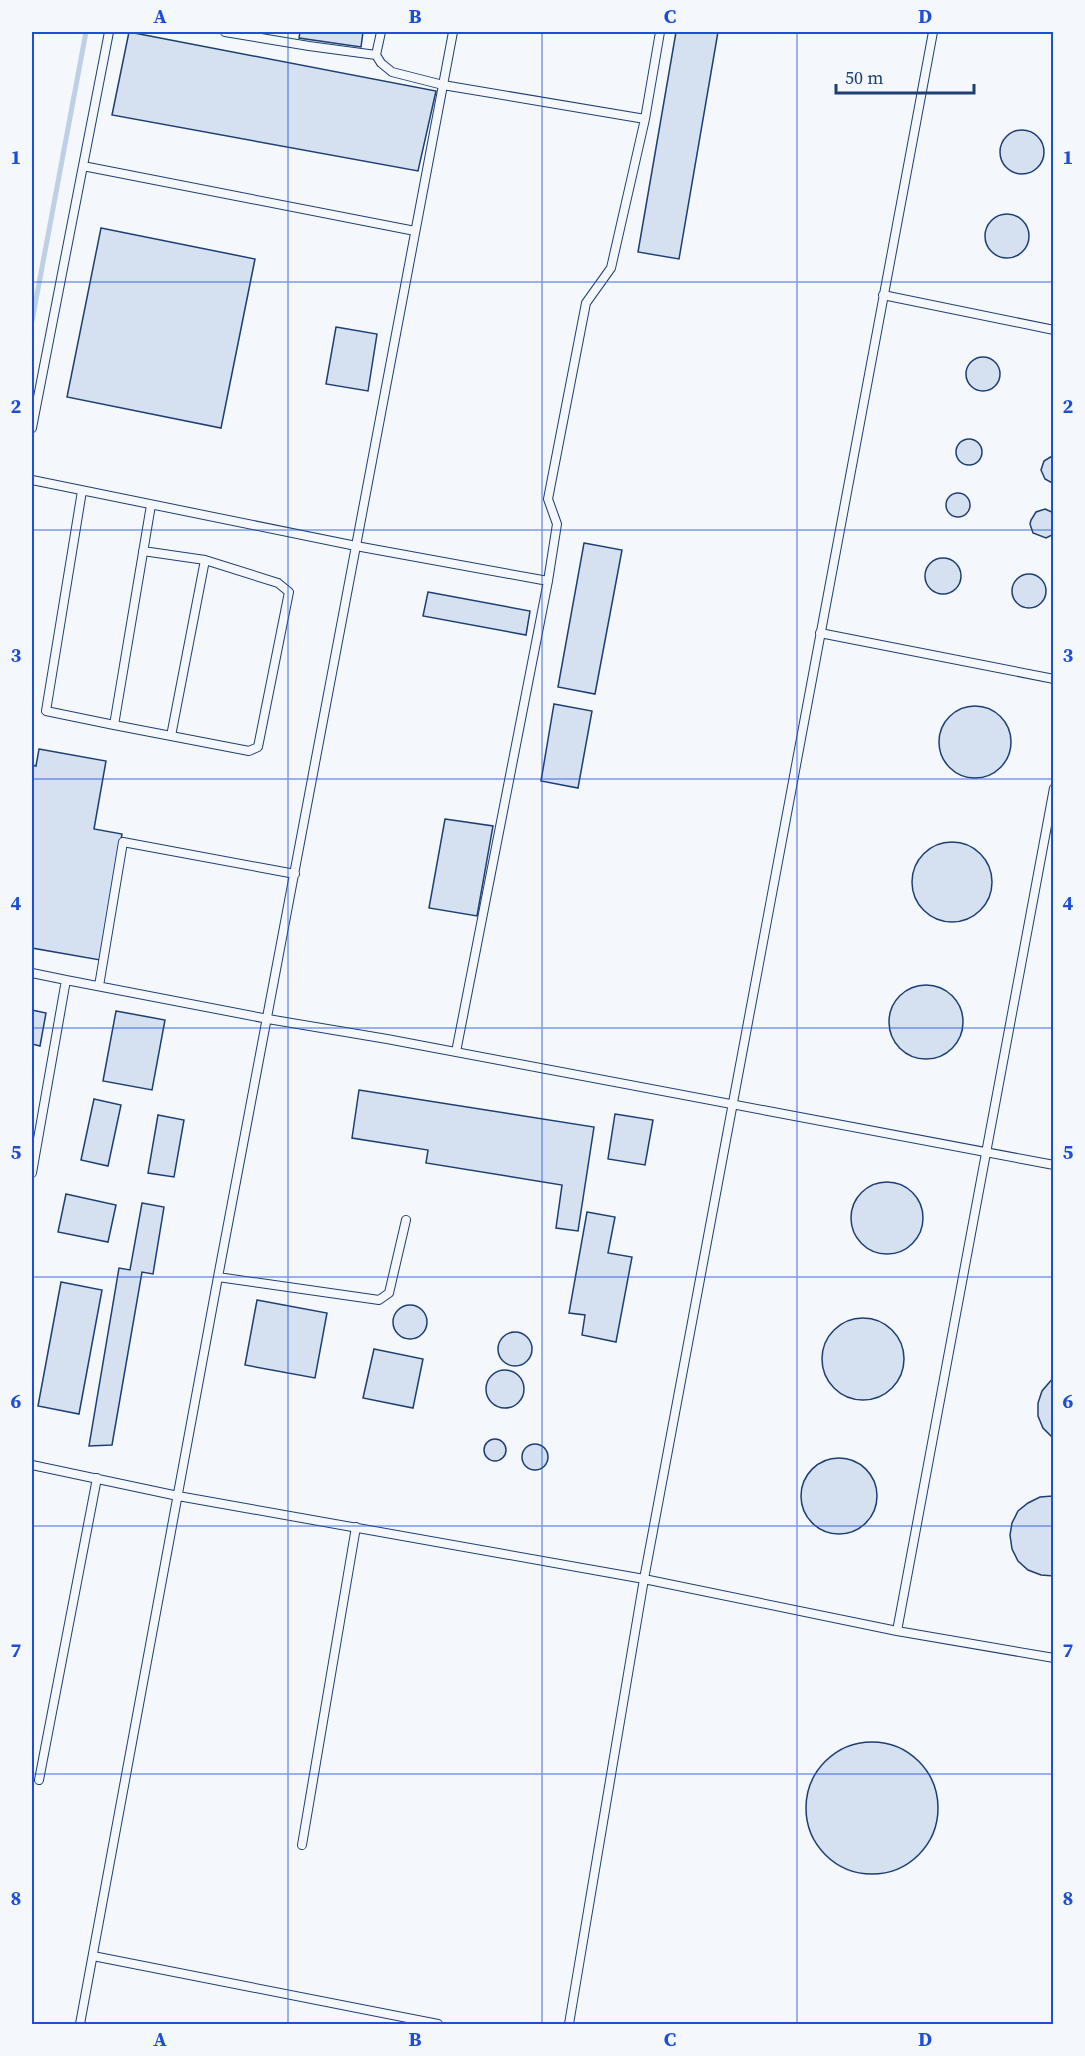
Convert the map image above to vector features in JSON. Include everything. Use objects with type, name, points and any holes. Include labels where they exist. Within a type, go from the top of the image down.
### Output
[{"type":"lane","points":[[32,428],[109,32]]},
{"type":"lane","points":[[225,32],[376,55]]},
{"type":"lane","points":[[381,32],[376,55],[381,63],[392,72],[443,85],[645,119]]},
{"type":"lane","points":[[80,2025],[218,1277],[453,32]]},
{"type":"lane","points":[[456,1052],[548,581],[557,525],[548,499],[586,303],[611,268],[645,119],[660,32]]},
{"type":"lane","points":[[569,2025],[644,1579],[933,32]]},
{"type":"lane","points":[[83,166],[415,231]]},
{"type":"lane","points":[[883,296],[1053,330]]},
{"type":"lane","points":[[32,480],[356,546],[548,581]]},
{"type":"lane","points":[[82,491],[46,711],[249,751],[258,747],[289,592],[278,583],[206,560],[143,551]]},
{"type":"lane","points":[[114,725],[151,505]]},
{"type":"lane","points":[[171,736],[206,560]]},
{"type":"lane","points":[[820,633],[1053,679]]},
{"type":"lane","points":[[897,1631],[1053,788]]},
{"type":"lane","points":[[99,986],[123,842],[295,874]]},
{"type":"lane","points":[[32,973],[1053,1165]]},
{"type":"lane","points":[[32,1173],[66,980]]},
{"type":"lane","points":[[218,1277],[379,1300],[389,1293],[406,1220]]},
{"type":"lane","points":[[32,1465],[178,1496],[644,1579],[897,1631],[1053,1658]]},
{"type":"lane","points":[[39,1780],[97,1478]]},
{"type":"lane","points":[[302,1845],[356,1527]]},
{"type":"lane","points":[[93,1956],[438,2025]]},
{"type":"building","points":[[129,32],[436,91],[418,171],[112,115]]},
{"type":"building","points":[[300,32],[363,32],[361,47],[299,38]]},
{"type":"building","points":[[676,32],[718,32],[679,259],[638,252]]},
{"type":"building","points":[[1022,130],[1030,131],[1038,136],[1043,144],[1043,160],[1038,168],[1030,173],[1022,174],[1014,173],[1006,168],[1001,160],[1000,152],[1001,144],[1006,136],[1014,131]]},
{"type":"building","points":[[1007,214],[1022,221],[1029,236],[1022,251],[1007,258],[992,251],[985,236],[992,221]]},
{"type":"building","points":[[101,228],[255,259],[221,428],[67,397]]},
{"type":"building","points":[[336,327],[377,334],[368,391],[326,384]]},
{"type":"building","points":[[983,357],[995,362],[1000,374],[995,386],[983,391],[971,386],[966,374],[971,362]]},
{"type":"building","points":[[969,439],[978,443],[982,452],[978,461],[969,465],[960,461],[956,452],[960,443]]},
{"type":"building","points":[[1054,456],[1054,484],[1045,479],[1041,470],[1044,461]]},
{"type":"building","points":[[958,493],[967,496],[970,505],[967,514],[958,517],[949,514],[946,505],[949,496]]},
{"type":"building","points":[[1045,509],[1054,513],[1054,534],[1046,538],[1033,533],[1030,524],[1036,512]]},
{"type":"building","points":[[584,543],[622,550],[595,694],[558,687]]},
{"type":"building","points":[[943,558],[955,564],[961,576],[955,588],[943,594],[931,588],[925,576],[931,564]]},
{"type":"building","points":[[1029,574],[1041,579],[1046,591],[1041,603],[1029,608],[1017,603],[1012,591],[1017,579]]},
{"type":"building","points":[[428,592],[530,611],[526,635],[423,616]]},
{"type":"building","points":[[554,704],[592,711],[578,788],[541,781]]},
{"type":"building","points":[[975,706],[995,712],[1005,722],[1011,742],[1005,762],[995,772],[975,778],[955,772],[945,762],[939,742],[945,722],[955,712]]},
{"type":"building","points":[[39,749],[106,761],[94,829],[122,834],[100,960],[32,948],[32,765],[36,766]]},
{"type":"building","points":[[445,819],[493,826],[477,916],[429,908]]},
{"type":"building","points":[[952,842],[967,845],[980,854],[989,867],[992,882],[989,897],[980,910],[967,919],[952,922],[937,919],[924,910],[915,897],[912,882],[915,867],[924,854],[937,845]]},
{"type":"building","points":[[926,985],[947,991],[957,1001],[963,1022],[957,1043],[947,1053],[926,1059],[905,1053],[895,1043],[889,1022],[895,1001],[905,991]]},
{"type":"building","points":[[32,1010],[46,1013],[40,1046],[32,1044]]},
{"type":"building","points":[[116,1011],[165,1020],[152,1090],[103,1081]]},
{"type":"building","points":[[359,1090],[594,1127],[578,1231],[556,1228],[562,1185],[426,1163],[428,1150],[352,1138]]},
{"type":"building","points":[[94,1099],[121,1105],[108,1166],[81,1160]]},
{"type":"building","points":[[615,1114],[653,1120],[645,1165],[608,1159]]},
{"type":"building","points":[[158,1115],[184,1120],[174,1177],[148,1173]]},
{"type":"building","points":[[894,1182],[913,1192],[921,1204],[923,1218],[921,1232],[913,1244],[901,1252],[880,1254],[861,1244],[853,1232],[851,1211],[861,1192],[873,1184]]},
{"type":"building","points":[[66,1194],[116,1205],[108,1242],[58,1232]]},
{"type":"building","points":[[142,1203],[164,1207],[153,1274],[142,1272],[112,1445],[89,1446],[119,1268],[130,1270]]},
{"type":"building","points":[[587,1212],[615,1217],[608,1253],[632,1257],[616,1342],[582,1335],[585,1315],[569,1313]]},
{"type":"building","points":[[61,1282],[102,1290],[79,1414],[38,1406]]},
{"type":"building","points":[[257,1300],[327,1313],[315,1378],[245,1365]]},
{"type":"building","points":[[410,1305],[422,1310],[427,1322],[422,1334],[410,1339],[398,1334],[393,1322],[398,1310]]},
{"type":"building","points":[[863,1318],[879,1321],[892,1330],[901,1343],[904,1359],[901,1375],[892,1388],[879,1397],[863,1400],[847,1397],[834,1388],[825,1375],[822,1359],[825,1343],[834,1330],[847,1321]]},
{"type":"building","points":[[515,1332],[527,1337],[532,1349],[527,1361],[515,1366],[503,1361],[498,1349],[503,1337]]},
{"type":"building","points":[[374,1349],[423,1359],[413,1408],[363,1398]]},
{"type":"building","points":[[505,1370],[518,1376],[524,1389],[518,1402],[505,1408],[492,1402],[486,1389],[492,1376]]},
{"type":"building","points":[[1054,1377],[1054,1439],[1043,1428],[1038,1416],[1038,1403],[1042,1391]]},
{"type":"building","points":[[495,1439],[503,1442],[506,1450],[503,1458],[495,1461],[487,1458],[484,1450],[487,1442]]},
{"type":"building","points":[[535,1444],[544,1448],[548,1457],[544,1466],[535,1470],[526,1466],[522,1457],[526,1448]]},
{"type":"building","points":[[839,1458],[853,1461],[866,1469],[874,1482],[877,1496],[874,1510],[866,1523],[853,1531],[839,1534],[825,1531],[812,1523],[804,1510],[801,1496],[804,1482],[812,1469],[825,1461]]},
{"type":"building","points":[[1052,1496],[1054,1576],[1041,1575],[1028,1570],[1018,1561],[1012,1549],[1010,1535],[1012,1523],[1018,1511],[1040,1497]]},
{"type":"building","points":[[872,1742],[897,1747],[919,1761],[933,1783],[938,1808],[933,1833],[919,1855],[897,1869],[872,1874],[847,1869],[825,1855],[811,1833],[806,1808],[811,1783],[825,1761],[847,1747]]},
{"type":"waterway","points":[[32,321],[86,32]]}]
